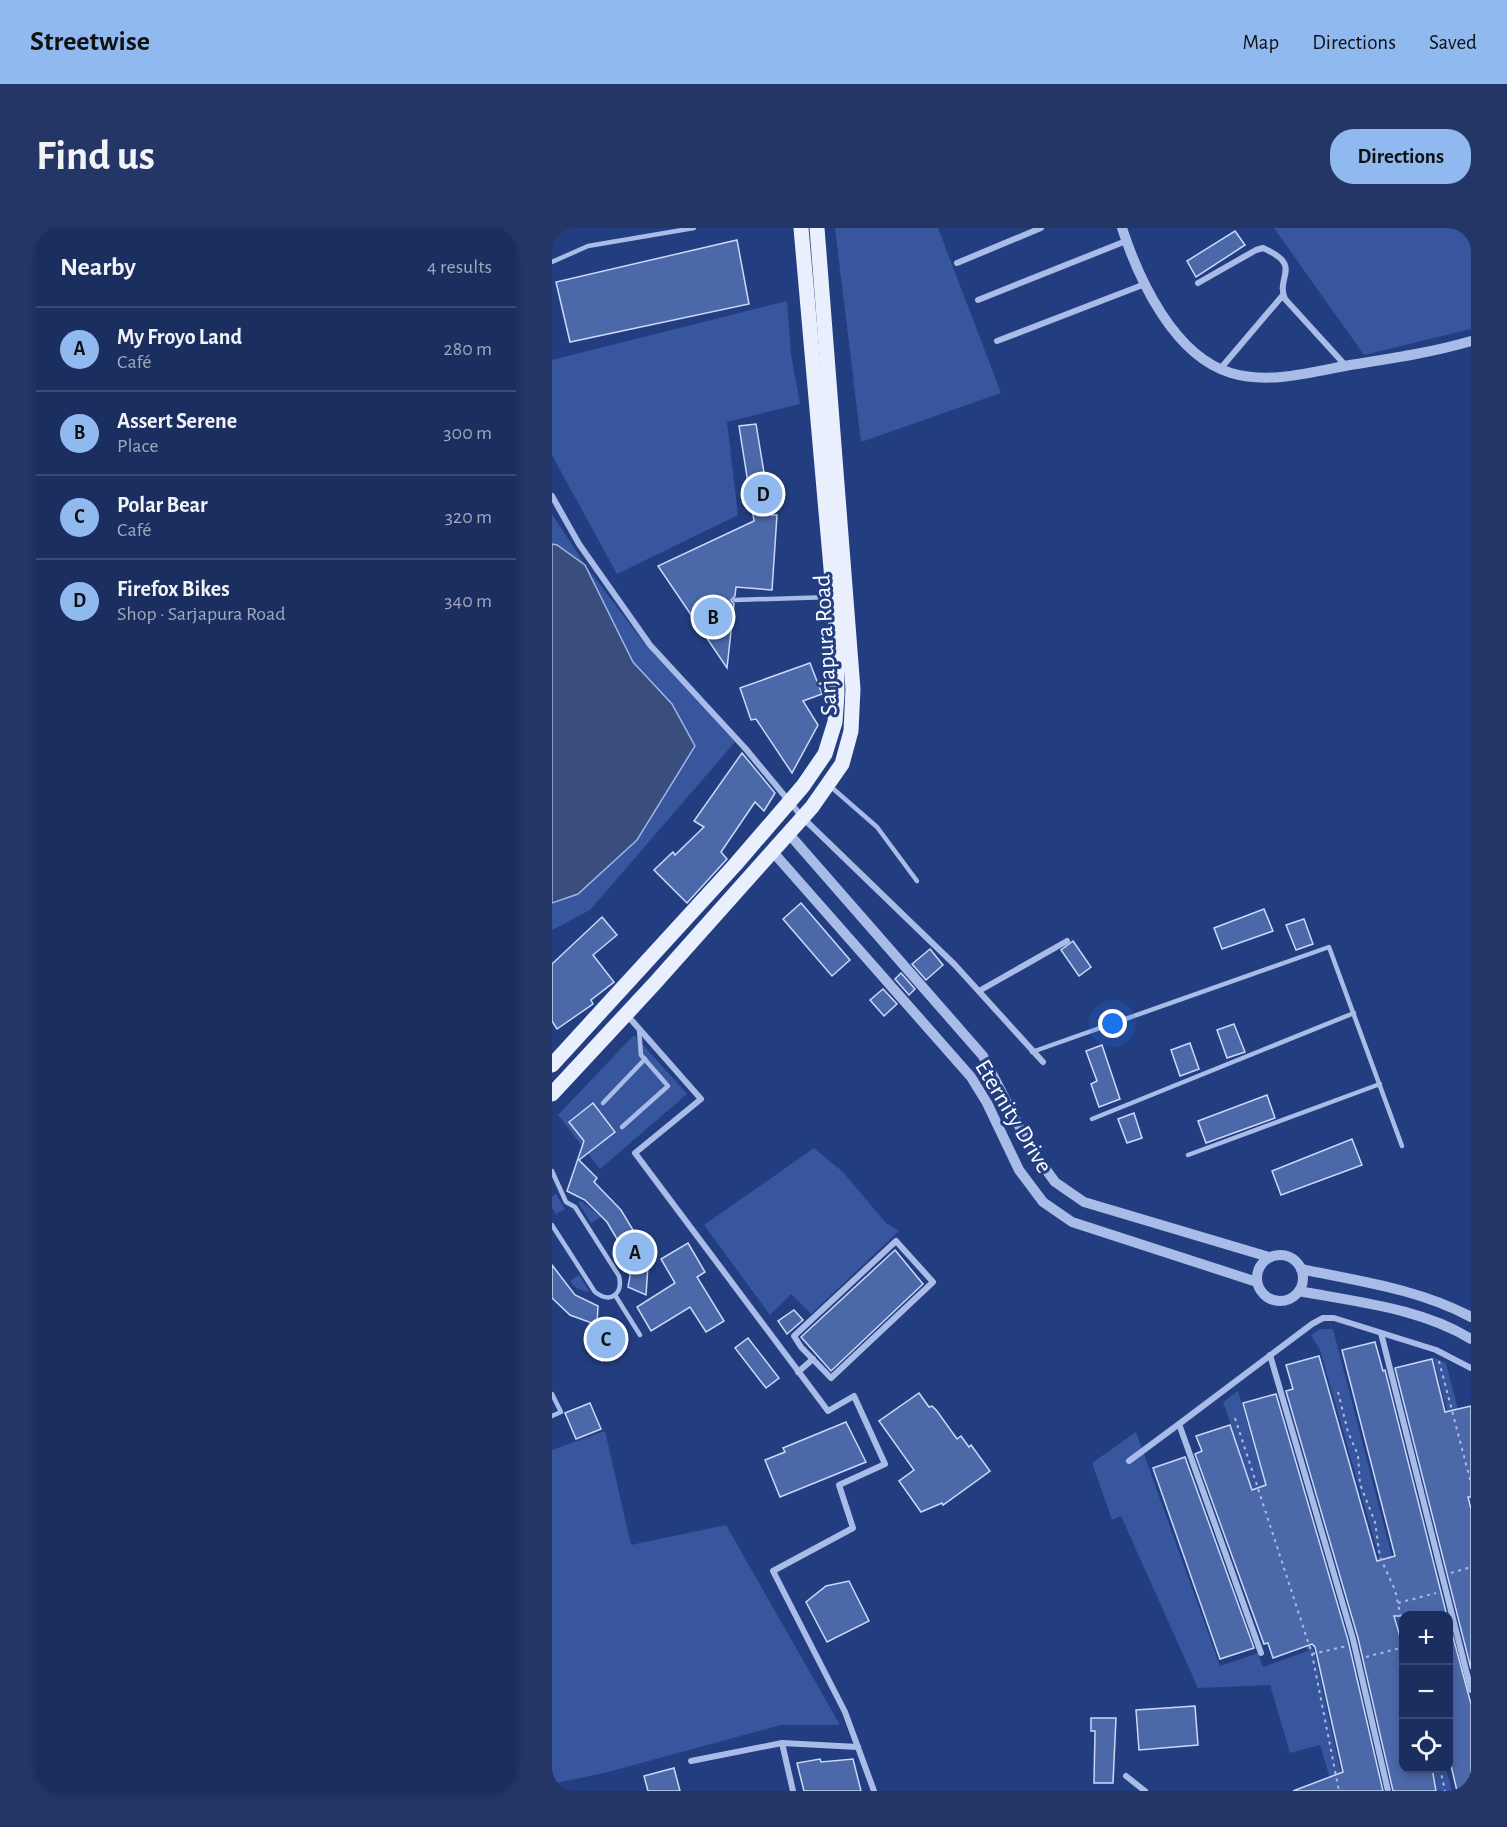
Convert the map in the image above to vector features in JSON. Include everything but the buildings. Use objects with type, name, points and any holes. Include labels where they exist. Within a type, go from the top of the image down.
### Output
[{"type":"main road","name":"Sarjapura Road","points":[[552,1065],[661,948],[789,802],[825,754],[835,722],[837,694],[834,597],[801,228]]},
{"type":"main road","name":"Sarjapura Road","points":[[552,1094],[627,1015],[789,834],[842,764],[850,731],[854,689],[818,228]]},
{"type":"street","points":[[957,263],[1041,228]]},
{"type":"street","points":[[1122,228],[1145,284],[1188,347],[1204,360],[1231,373],[1261,377],[1292,375],[1471,340]]},
{"type":"street","points":[[978,300],[1126,241]]},
{"type":"street","points":[[1198,282],[1263,248],[1282,259],[1287,269],[1283,296],[1221,368]]},
{"type":"street","points":[[997,341],[1145,284]]},
{"type":"street","points":[[1283,296],[1346,366]]},
{"type":"street","points":[[552,496],[579,544],[650,645],[745,748],[803,818],[846,857],[979,991],[1043,1062]]},
{"type":"street","name":"Eternity Drive","points":[[789,834],[983,1056],[1031,1149],[1055,1182],[1084,1202],[1269,1257],[1283,1255],[1291,1257],[1301,1269],[1403,1291],[1450,1306],[1471,1317]]},
{"type":"street","name":"Eternity Drive","points":[[773,852],[971,1077],[987,1102],[1019,1170],[1043,1202],[1072,1222],[1257,1282],[1264,1295],[1278,1301],[1286,1300],[1299,1291],[1392,1309],[1450,1326],[1471,1339]]},
{"type":"street","points":[[979,991],[1067,941]]},
{"type":"street","points":[[627,1015],[701,1099],[635,1154],[828,1411],[854,1396],[885,1464],[839,1485],[853,1528],[773,1571],[845,1712],[874,1791]]},
{"type":"street","points":[[896,1240],[933,1282],[831,1378],[813,1359],[794,1336],[896,1240]]},
{"type":"street","points":[[1257,1282],[1259,1268],[1269,1257]]},
{"type":"street","points":[[1299,1291],[1302,1284],[1301,1269]]},
{"type":"street","points":[[1129,1461],[1323,1318],[1334,1318],[1436,1350],[1471,1368]]},
{"type":"street","points":[[1381,1333],[1471,1690]]},
{"type":"street","points":[[1270,1355],[1354,1644],[1388,1791]]},
{"type":"street","points":[[798,1372],[813,1359]]},
{"type":"street","points":[[1179,1424],[1261,1653]]},
{"type":"street","points":[[691,1761],[783,1743],[858,1747]]},
{"type":"street","points":[[783,1743],[793,1791]]},
{"type":"street","points":[[1126,1776],[1144,1791]]},
{"type":"lane","points":[[552,262],[588,246],[694,228]]},
{"type":"lane","points":[[735,600],[834,597]]},
{"type":"lane","points":[[828,784],[877,827],[917,881]]},
{"type":"lane","points":[[1032,1052],[1329,947],[1402,1146]]},
{"type":"lane","points":[[1092,1119],[1354,1013]]},
{"type":"lane","points":[[622,1127],[668,1086],[641,1055],[639,1028]]},
{"type":"lane","points":[[603,1103],[645,1059]]},
{"type":"lane","points":[[1188,1155],[1380,1084]]},
{"type":"lane","points":[[552,1171],[566,1202],[575,1207],[619,1276],[622,1287],[615,1295],[603,1298],[595,1292],[552,1225]]},
{"type":"lane","points":[[615,1295],[640,1335]]},
{"type":"lane","points":[[552,1394],[561,1412],[552,1416]]},
{"type":"path","points":[[1436,1350],[1471,1483]]},
{"type":"path","points":[[1338,1392],[1348,1432],[1358,1455],[1360,1484],[1375,1522],[1380,1557],[1400,1611]]},
{"type":"path","points":[[1235,1418],[1312,1654],[1339,1791]]},
{"type":"path","points":[[1443,1575],[1471,1567]]},
{"type":"path","points":[[1398,1603],[1446,1590]]},
{"type":"path","points":[[1312,1654],[1354,1644]]},
{"type":"path","points":[[1358,1659],[1399,1648]]},
{"type":"path","points":[[1441,1773],[1445,1791]]},
{"type":"shaded area","points":[[835,228],[938,228],[1001,393],[861,442]]},
{"type":"shaded area","points":[[1274,228],[1471,228],[1471,329],[1364,355]]},
{"type":"shaded area","points":[[787,301],[791,355],[800,404],[727,422],[738,515],[617,574],[552,455],[552,360]]},
{"type":"shaded area","points":[[552,514],[585,565],[645,644],[735,742],[590,910],[552,930]]},
{"type":"shaded area","points":[[552,544],[557,545],[585,565],[633,662],[672,704],[695,746],[637,840],[578,894],[552,903]]},
{"type":"shaded area","points":[[634,1035],[687,1094],[600,1169],[558,1115]]},
{"type":"shaded area","points":[[814,1148],[843,1172],[886,1223],[899,1231],[811,1314],[791,1294],[770,1315],[704,1225]]},
{"type":"shaded area","points":[[556,1194],[565,1209],[556,1214],[552,1208],[552,1197]]},
{"type":"shaded area","points":[[581,1201],[601,1217],[591,1223],[578,1202]]},
{"type":"shaded area","points":[[620,1248],[624,1255],[625,1275],[611,1254]]},
{"type":"shaded area","points":[[579,1275],[589,1291],[576,1288],[570,1281]]},
{"type":"shaded area","points":[[1320,1329],[1333,1329],[1406,1611],[1399,1611],[1399,1628],[1320,1350],[1311,1335]]},
{"type":"shaded area","points":[[1433,1357],[1446,1363],[1471,1461],[1471,1503]]},
{"type":"shaded area","points":[[1238,1391],[1316,1659],[1345,1791],[1334,1791],[1320,1745],[1290,1753],[1270,1685],[1198,1688],[1121,1516],[1112,1520],[1092,1463],[1136,1432],[1220,1666],[1258,1653],[1263,1667],[1308,1651],[1223,1402]]},
{"type":"shaded area","points":[[605,1431],[631,1545],[726,1525],[840,1725],[781,1725],[608,1772],[552,1784],[552,1450]]},
{"type":"shaded area","points":[[1433,1773],[1447,1773],[1452,1791],[1437,1791]]},
{"type":"place","name":"Firefox Bikes","points":[[763,494]]},
{"type":"place","name":"Assert Serene","points":[[713,617]]},
{"type":"place","name":"My Froyo Land","points":[[635,1252]]},
{"type":"place","name":"Polar Bear","points":[[606,1339]]}]
